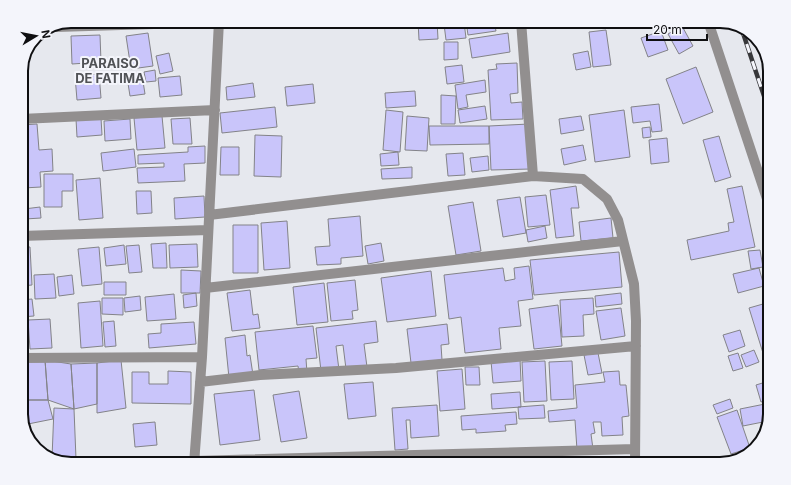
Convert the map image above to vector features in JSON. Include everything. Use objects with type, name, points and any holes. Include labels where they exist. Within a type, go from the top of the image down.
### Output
[{"type":"street","points":[[194,457],[202,357],[219,28]]},
{"type":"street","points":[[522,28],[533,176]]},
{"type":"street","points":[[710,28],[763,187]]},
{"type":"street","points":[[28,119],[214,110]]},
{"type":"street","points":[[209,215],[533,176],[583,179],[607,199],[618,220],[634,284],[636,346],[635,457]]},
{"type":"street","points":[[28,236],[208,230]]},
{"type":"street","points":[[205,288],[623,241]]},
{"type":"street","points":[[200,382],[260,375],[396,368],[636,346]]},
{"type":"street","points":[[28,358],[202,357]]},
{"type":"street","points":[[364,457],[635,449]]},
{"type":"building","points":[[418,28],[437,28],[438,39],[419,40]]},
{"type":"building","points":[[444,28],[465,28],[466,38],[446,40]]},
{"type":"building","points":[[467,28],[495,28],[496,31],[468,35]]},
{"type":"building","points":[[678,28],[683,28],[693,46],[679,54],[668,34]]},
{"type":"building","points":[[606,30],[611,65],[593,67],[589,32]]},
{"type":"building","points":[[661,31],[668,50],[648,57],[641,38]]},
{"type":"building","points":[[148,33],[153,66],[131,69],[126,36]]},
{"type":"building","points":[[508,33],[510,52],[472,58],[469,39]]},
{"type":"building","points":[[100,35],[101,62],[72,64],[71,36]]},
{"type":"building","points":[[444,42],[458,42],[458,59],[444,60]]},
{"type":"building","points":[[588,51],[591,67],[576,70],[573,54]]},
{"type":"building","points":[[169,53],[173,71],[160,74],[156,56]]},
{"type":"building","points":[[517,63],[518,93],[510,94],[511,103],[522,102],[523,119],[491,120],[488,70],[497,69],[496,64]]},
{"type":"building","points":[[462,65],[464,82],[447,84],[445,67]]},
{"type":"building","points":[[696,67],[713,112],[683,124],[666,79]]},
{"type":"building","points":[[155,70],[156,81],[146,82],[144,72]]},
{"type":"building","points":[[99,74],[101,98],[77,100],[75,76]]},
{"type":"building","points":[[142,75],[145,94],[130,96],[127,77]]},
{"type":"building","points":[[180,76],[182,95],[160,97],[158,78]]},
{"type":"building","points":[[485,80],[486,92],[466,95],[468,107],[458,109],[455,85]]},
{"type":"building","points":[[253,83],[255,97],[227,100],[226,87]]},
{"type":"building","points":[[313,84],[315,103],[287,106],[285,87]]},
{"type":"building","points":[[415,91],[416,106],[386,108],[385,93]]},
{"type":"building","points":[[441,95],[456,96],[455,124],[441,124]]},
{"type":"building","points":[[659,104],[662,131],[652,132],[650,121],[633,123],[631,107]]},
{"type":"building","points":[[485,106],[487,119],[460,123],[458,110]]},
{"type":"building","points":[[275,107],[277,127],[222,133],[220,113]]},
{"type":"building","points":[[386,110],[403,112],[400,152],[383,150]]},
{"type":"building","points":[[624,110],[630,157],[595,162],[589,115]]},
{"type":"building","points":[[162,116],[165,148],[137,150],[134,118]]},
{"type":"building","points":[[407,116],[429,118],[427,151],[405,150]]},
{"type":"building","points":[[581,116],[584,130],[561,134],[559,119]]},
{"type":"building","points":[[101,118],[102,135],[77,137],[76,119]]},
{"type":"building","points":[[190,118],[192,144],[173,144],[171,119]]},
{"type":"building","points":[[130,119],[131,139],[105,141],[104,121]]},
{"type":"building","points":[[37,124],[39,150],[52,149],[53,171],[40,172],[41,187],[28,188],[28,125]]},
{"type":"building","points":[[529,124],[531,169],[491,170],[489,126]]},
{"type":"building","points":[[429,126],[489,126],[489,144],[430,145]]},
{"type":"building","points":[[650,127],[651,137],[643,138],[642,128]]},
{"type":"building","points":[[255,135],[282,136],[281,177],[254,176]]},
{"type":"building","points":[[719,136],[731,177],[715,182],[703,140]]},
{"type":"building","points":[[667,138],[669,162],[651,164],[649,140]]},
{"type":"building","points":[[583,145],[586,160],[564,165],[561,149]]},
{"type":"building","points":[[205,146],[205,163],[184,164],[185,181],[138,183],[137,168],[164,167],[164,163],[138,164],[138,155],[188,152],[188,147]]},
{"type":"building","points":[[221,147],[239,147],[239,175],[220,175]]},
{"type":"building","points":[[134,149],[136,167],[103,171],[101,153]]},
{"type":"building","points":[[398,152],[399,165],[381,166],[380,154]]},
{"type":"building","points":[[463,153],[465,175],[448,176],[446,154]]},
{"type":"building","points":[[488,156],[489,170],[472,172],[470,158]]},
{"type":"building","points":[[412,167],[412,178],[382,179],[381,169]]},
{"type":"building","points":[[44,174],[73,174],[73,191],[62,191],[62,207],[44,207]]},
{"type":"building","points":[[100,178],[103,218],[79,220],[76,180]]},
{"type":"building","points":[[576,186],[579,208],[571,208],[574,236],[556,238],[550,190]]},
{"type":"building","points":[[742,186],[755,247],[691,260],[687,240],[729,231],[728,223],[734,222],[727,189]]},
{"type":"building","points":[[136,191],[151,191],[152,213],[137,214]]},
{"type":"building","points":[[546,195],[550,225],[528,227],[525,197]]},
{"type":"building","points":[[204,196],[205,217],[175,219],[174,198]]},
{"type":"building","points":[[520,197],[526,233],[503,237],[497,200]]},
{"type":"building","points":[[473,202],[481,251],[456,255],[448,206]]},
{"type":"building","points":[[40,207],[41,218],[28,219],[28,208]]},
{"type":"building","points":[[360,216],[363,256],[341,258],[341,264],[317,265],[315,247],[330,246],[328,219]]},
{"type":"building","points":[[611,218],[613,238],[581,241],[579,222]]},
{"type":"building","points":[[287,221],[290,268],[264,270],[261,223]]},
{"type":"building","points":[[233,225],[258,225],[258,273],[233,273]]},
{"type":"building","points":[[545,226],[547,238],[528,242],[526,230]]},
{"type":"building","points":[[166,243],[167,268],[153,268],[151,244]]},
{"type":"building","points":[[381,243],[384,261],[368,264],[365,246]]},
{"type":"building","points":[[197,244],[198,267],[170,268],[169,245]]},
{"type":"building","points":[[124,245],[126,264],[106,266],[104,248]]},
{"type":"building","points":[[139,245],[142,272],[129,273],[126,246]]},
{"type":"building","points":[[28,247],[30,247],[32,285],[28,285]]},
{"type":"building","points":[[99,247],[102,284],[82,286],[78,249]]},
{"type":"building","points":[[760,250],[763,267],[751,269],[748,251]]},
{"type":"building","points":[[619,252],[622,287],[534,295],[530,260]]},
{"type":"building","points":[[529,266],[533,299],[518,301],[521,326],[499,328],[501,349],[465,353],[461,317],[449,319],[444,275],[503,268],[505,281],[515,279],[514,268]]},
{"type":"building","points":[[759,268],[763,286],[738,293],[733,274]]},
{"type":"building","points":[[181,270],[201,271],[200,293],[181,293]]},
{"type":"building","points":[[431,271],[436,316],[387,322],[381,278]]},
{"type":"building","points":[[54,274],[56,298],[35,299],[34,275]]},
{"type":"building","points":[[72,275],[74,294],[59,296],[57,277]]},
{"type":"building","points":[[355,280],[358,310],[352,311],[353,319],[331,321],[327,283]]},
{"type":"building","points":[[104,282],[126,282],[126,295],[104,295]]},
{"type":"building","points":[[324,283],[328,322],[297,325],[293,287]]},
{"type":"building","points":[[250,290],[253,315],[258,314],[260,328],[232,331],[227,293]]},
{"type":"building","points":[[196,293],[197,306],[184,308],[183,295]]},
{"type":"building","points":[[621,293],[622,304],[596,307],[595,296]]},
{"type":"building","points":[[174,294],[176,319],[147,321],[145,297]]},
{"type":"building","points":[[140,296],[141,310],[125,312],[124,298]]},
{"type":"building","points":[[102,298],[123,298],[123,315],[102,314]]},
{"type":"building","points":[[593,298],[594,314],[583,315],[584,336],[562,337],[560,300]]},
{"type":"building","points":[[28,299],[32,299],[34,316],[28,316]]},
{"type":"building","points":[[100,301],[103,346],[81,348],[78,303]]},
{"type":"building","points":[[763,304],[763,353],[749,308]]},
{"type":"building","points":[[558,305],[562,346],[534,349],[529,309]]},
{"type":"building","points":[[621,308],[625,336],[601,340],[596,311]]},
{"type":"building","points":[[50,319],[52,348],[30,349],[28,320]]},
{"type":"building","points":[[114,321],[116,346],[105,347],[103,322]]},
{"type":"building","points":[[376,321],[378,342],[364,344],[367,367],[346,369],[343,345],[336,346],[339,370],[321,371],[316,328]]},
{"type":"building","points":[[194,322],[196,344],[149,348],[148,334],[161,333],[161,324]]},
{"type":"building","points":[[447,324],[449,344],[441,345],[442,360],[411,363],[407,329]]},
{"type":"building","points":[[313,326],[317,358],[306,359],[307,373],[299,373],[298,366],[259,370],[255,332]]},
{"type":"building","points":[[740,330],[745,346],[729,352],[723,335]]},
{"type":"building","points":[[245,335],[247,356],[250,355],[253,375],[229,378],[225,338]]},
{"type":"building","points":[[754,350],[759,362],[746,367],[741,355]]},
{"type":"building","points":[[598,353],[602,373],[588,375],[584,355]]},
{"type":"building","points":[[738,353],[743,368],[733,371],[728,356]]},
{"type":"building","points":[[520,359],[521,381],[493,383],[491,361]]},
{"type":"building","points":[[28,360],[45,360],[48,400],[28,400]]},
{"type":"building","points":[[45,360],[71,364],[74,409],[48,400]]},
{"type":"building","points":[[121,360],[126,408],[97,413],[97,363]]},
{"type":"building","points":[[545,361],[547,401],[524,402],[522,362]]},
{"type":"building","points":[[572,361],[574,399],[551,400],[549,362]]},
{"type":"building","points":[[97,363],[97,404],[74,409],[71,364]]},
{"type":"building","points":[[465,367],[479,367],[480,385],[466,385]]},
{"type":"building","points":[[462,369],[465,409],[440,411],[437,371]]},
{"type":"building","points":[[168,371],[191,372],[191,404],[132,403],[132,372],[149,372],[149,384],[168,384]]},
{"type":"building","points":[[619,371],[620,385],[626,385],[629,416],[622,417],[623,435],[602,436],[601,422],[593,422],[595,433],[591,434],[593,449],[577,450],[575,420],[549,422],[548,411],[577,408],[575,385],[605,382],[603,372]]},
{"type":"building","points":[[373,382],[376,416],[348,419],[344,384]]},
{"type":"building","points":[[763,383],[763,401],[761,402],[756,385]]},
{"type":"building","points":[[254,390],[260,440],[220,445],[214,394]]},
{"type":"building","points":[[299,391],[307,438],[281,442],[273,395]]},
{"type":"building","points":[[520,392],[521,407],[492,409],[491,394]]},
{"type":"building","points":[[730,399],[733,408],[717,414],[713,405]]},
{"type":"building","points":[[28,400],[48,400],[53,419],[29,424]]},
{"type":"building","points":[[763,404],[763,422],[743,426],[740,409]]},
{"type":"building","points":[[437,405],[439,436],[411,438],[410,420],[406,420],[408,449],[395,450],[392,408]]},
{"type":"building","points":[[544,405],[545,418],[519,419],[518,407]]},
{"type":"building","points":[[54,408],[74,409],[76,457],[65,457],[52,453]]},
{"type":"building","points":[[737,410],[749,445],[743,450],[731,454],[717,417]]},
{"type":"building","points":[[516,412],[517,424],[505,425],[506,431],[476,433],[476,429],[462,430],[461,416]]},
{"type":"building","points":[[155,422],[157,445],[135,447],[133,424]]},
{"type":"railway","points":[[744,35],[763,93]]},
{"type":"district","name":"PARAISO DE FATIMA","points":[[110,70]]}]
